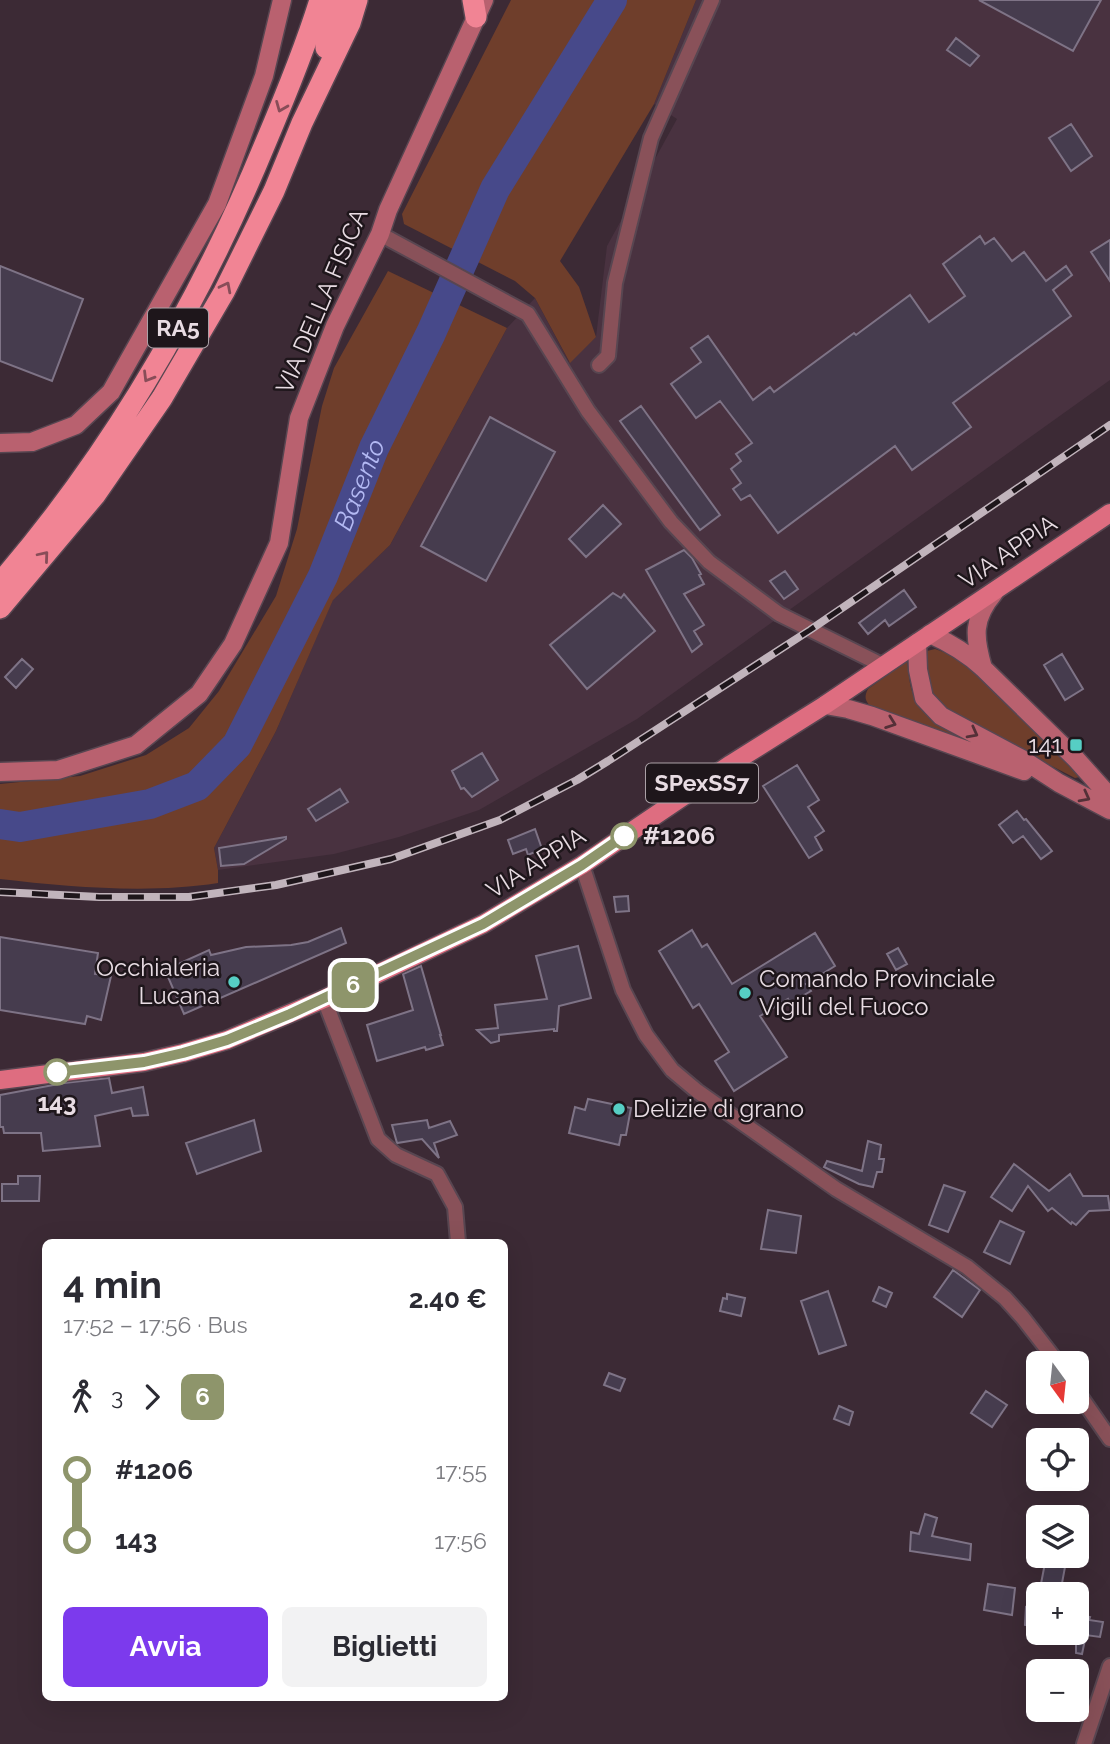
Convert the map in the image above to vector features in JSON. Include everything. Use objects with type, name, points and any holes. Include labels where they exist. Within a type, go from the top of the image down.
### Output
[{"type":"highway","points":[[306,43],[302,21],[307,0]]},
{"type":"highway","name":"RA5","points":[[0,583],[39,538],[115,433],[181,322],[240,206],[306,43],[320,0]]},
{"type":"highway","name":"RA5","points":[[0,608],[95,495],[162,398],[224,292],[274,191],[302,123],[341,0]]},
{"type":"highway","points":[[302,123],[350,23],[357,0]]},
{"type":"main road","name":"VIA APPIA","points":[[0,1080],[144,1062],[227,1040],[324,999],[483,924],[582,865],[1110,513]]},
{"type":"street","points":[[0,443],[32,442],[76,425],[111,392],[217,204],[264,76],[282,0]]},
{"type":"street","points":[[599,365],[608,356],[615,283],[651,138],[712,0]]},
{"type":"street","name":"VIA DELLA FISICA","points":[[0,772],[58,769],[136,745],[199,694],[233,644],[279,543],[299,418],[335,326],[380,234],[388,210],[478,6]]},
{"type":"street","points":[[380,234],[528,314],[588,411],[671,522],[709,562],[779,614],[884,666]]},
{"type":"street","points":[[983,667],[977,641],[979,617],[984,605],[998,588]]},
{"type":"street","points":[[1110,797],[1076,759],[983,667],[959,649],[924,638],[918,670],[924,698],[932,708],[1110,810]]},
{"type":"street","points":[[825,705],[872,716],[1059,783]]},
{"type":"street","points":[[582,865],[623,990],[646,1035],[671,1070],[836,1189],[967,1267],[1005,1298],[1049,1351]]},
{"type":"street","points":[[324,999],[378,1139],[396,1155],[437,1174],[455,1207],[458,1239]]},
{"type":"street","points":[[1089,1409],[1110,1439]]},
{"type":"street","points":[[1084,1744],[1110,1666]]},
{"type":"shaded area","points":[[511,0],[696,0],[654,104],[560,261],[579,287],[596,337],[570,363],[535,298],[515,281],[404,224],[402,214]]},
{"type":"shaded area","points":[[696,0],[1110,0],[1110,380],[637,719],[479,810],[399,837],[334,854],[218,870],[214,848],[276,731],[333,599],[390,545],[507,328],[535,298],[569,362],[596,337],[607,246],[677,119],[654,104]]},
{"type":"shaded area","points":[[388,271],[507,328],[390,545],[333,600],[276,731],[214,848],[218,883],[137,889],[0,879],[0,784],[80,776],[146,755],[189,728],[219,691],[276,596],[297,529],[322,406],[334,368]]},
{"type":"shaded area","points":[[935,649],[965,663],[1080,777],[1075,778],[939,707],[930,696],[924,657],[927,651]]},
{"type":"shaded area","points":[[907,661],[912,690],[921,708],[941,725],[1000,757],[876,711],[867,702],[868,689]]},
{"type":"building","points":[[979,0],[1101,0],[1073,51]]},
{"type":"building","points":[[956,38],[979,56],[970,66],[947,50]]},
{"type":"building","points":[[1071,124],[1092,156],[1071,171],[1049,138]]},
{"type":"building","points":[[980,236],[985,244],[994,238],[1012,261],[1024,252],[1046,281],[1066,266],[1072,275],[1053,290],[1071,316],[953,403],[971,427],[912,470],[895,446],[778,533],[750,495],[741,500],[733,489],[741,483],[731,469],[741,461],[736,454],[752,443],[720,401],[696,418],[671,384],[701,362],[691,348],[708,336],[753,400],[770,387],[774,392],[910,295],[929,322],[965,296],[943,264]]},
{"type":"building","points":[[1110,240],[1110,281],[1091,252]]},
{"type":"building","points":[[0,266],[83,299],[52,381],[0,361]]},
{"type":"building","points":[[641,406],[720,515],[700,530],[620,421]]},
{"type":"building","points":[[490,417],[555,452],[486,581],[421,546]]},
{"type":"building","points":[[603,505],[621,524],[586,557],[569,539]]},
{"type":"building","points":[[684,550],[692,558],[704,584],[684,594],[704,625],[694,631],[702,644],[692,652],[646,570]]},
{"type":"building","points":[[785,571],[798,589],[784,599],[770,581]]},
{"type":"building","points":[[904,590],[916,607],[889,626],[885,620],[868,634],[859,623]]},
{"type":"building","points":[[613,593],[621,598],[624,594],[655,631],[587,689],[550,645]]},
{"type":"building","points":[[1062,654],[1083,689],[1065,700],[1044,665]]},
{"type":"building","points":[[22,659],[33,669],[16,688],[5,677]]},
{"type":"building","points":[[482,753],[498,780],[472,797],[464,788],[461,789],[452,771]]},
{"type":"building","points":[[797,765],[819,800],[808,807],[824,831],[815,837],[822,850],[809,858],[763,786]]},
{"type":"building","points":[[340,789],[348,802],[316,821],[308,809]]},
{"type":"building","points":[[1017,811],[1052,851],[1041,859],[1023,836],[1013,843],[999,825]]},
{"type":"building","points":[[535,829],[542,849],[528,855],[526,849],[513,854],[508,840]]},
{"type":"building","points":[[286,837],[244,864],[221,866],[219,848]]},
{"type":"building","points":[[628,896],[629,911],[616,912],[614,897]]},
{"type":"building","points":[[341,928],[346,943],[184,1014],[165,970],[209,950],[211,955],[246,947],[291,945],[308,942]]},
{"type":"building","points":[[692,930],[702,947],[707,944],[732,984],[815,933],[835,966],[806,984],[811,991],[804,995],[807,1000],[793,1008],[788,999],[760,1016],[787,1057],[734,1091],[715,1061],[729,1052],[699,1004],[693,1008],[659,951]]},
{"type":"building","points":[[0,937],[98,953],[95,974],[111,976],[101,1020],[87,1016],[85,1024],[0,1010]]},
{"type":"building","points":[[578,946],[591,998],[559,1006],[557,1031],[554,1029],[499,1035],[499,1041],[491,1043],[477,1030],[498,1028],[495,1005],[547,999],[536,956]]},
{"type":"building","points":[[898,948],[907,964],[896,970],[887,954]]},
{"type":"building","points":[[421,966],[443,1045],[426,1050],[425,1047],[377,1061],[367,1025],[413,1010],[403,974]]},
{"type":"building","points":[[109,1078],[112,1093],[143,1087],[148,1115],[133,1116],[131,1108],[95,1116],[100,1146],[43,1151],[41,1133],[4,1133],[3,1127],[0,1127],[0,1095]]},
{"type":"building","points":[[588,1099],[631,1108],[626,1135],[621,1135],[619,1145],[569,1133],[575,1107],[585,1110]]},
{"type":"building","points":[[254,1120],[261,1151],[197,1174],[186,1143]]},
{"type":"building","points":[[427,1120],[429,1128],[450,1121],[457,1135],[434,1143],[439,1158],[422,1139],[397,1143],[392,1125]]},
{"type":"building","points":[[868,1141],[881,1145],[879,1159],[884,1159],[882,1172],[877,1172],[873,1187],[859,1184],[824,1167],[827,1161],[862,1171]]},
{"type":"building","points":[[1014,1164],[1049,1191],[1070,1174],[1083,1196],[1108,1196],[1110,1210],[1089,1211],[1076,1225],[1072,1222],[1071,1224],[1052,1208],[1048,1211],[1028,1186],[1012,1211],[991,1197]]},
{"type":"building","points":[[18,1176],[40,1176],[39,1201],[2,1201],[2,1184],[18,1184]]},
{"type":"building","points":[[944,1185],[965,1192],[948,1232],[929,1225]]},
{"type":"building","points":[[768,1210],[801,1216],[796,1253],[761,1249]]},
{"type":"building","points":[[1000,1221],[1024,1232],[1010,1264],[984,1252]]},
{"type":"building","points":[[953,1270],[980,1290],[962,1317],[934,1297]]},
{"type":"building","points":[[879,1287],[892,1293],[886,1307],[873,1301]]},
{"type":"building","points":[[828,1291],[846,1345],[819,1354],[801,1301]]},
{"type":"building","points":[[727,1294],[745,1298],[741,1316],[720,1311],[723,1298],[727,1299]]},
{"type":"building","points":[[609,1373],[625,1379],[620,1391],[604,1385]]},
{"type":"building","points":[[986,1391],[1007,1405],[992,1427],[971,1413]]},
{"type":"building","points":[[839,1406],[853,1412],[849,1425],[834,1419]]},
{"type":"building","points":[[925,1514],[937,1518],[932,1536],[971,1544],[970,1560],[910,1551],[911,1532],[919,1534]]},
{"type":"building","points":[[1044,1568],[1065,1568],[1062,1582],[1041,1582]]},
{"type":"building","points":[[988,1584],[1015,1588],[1012,1615],[984,1610]]},
{"type":"building","points":[[1089,1620],[1103,1622],[1100,1637],[1089,1635]]},
{"type":"building","points":[[1076,1645],[1084,1645],[1082,1654],[1076,1653]]},
{"type":"waterway","name":"Basento","points":[[0,824],[20,827],[150,804],[197,786],[237,745],[323,576],[374,448],[431,333],[495,189],[612,0]]},
{"type":"railway","points":[[0,892],[99,897],[189,897],[276,885],[391,859],[500,820],[608,761],[810,630],[1110,425]]},
{"type":"bus line","name":"6","points":[[57,1072],[144,1062],[183,1053],[227,1040],[290,1014],[483,924],[582,865],[624,836]]},
{"type":"place","name":"141","points":[[1076,745]]},
{"type":"place","name":"#1206","points":[[624,836]]},
{"type":"place","name":"Occhialeria Lucana","points":[[234,982]]},
{"type":"place","name":"Comando Provinciale Vigili del Fuoco","points":[[745,993]]},
{"type":"place","name":"143","points":[[57,1072]]},
{"type":"place","name":"Delizie di grano","points":[[619,1109]]}]
